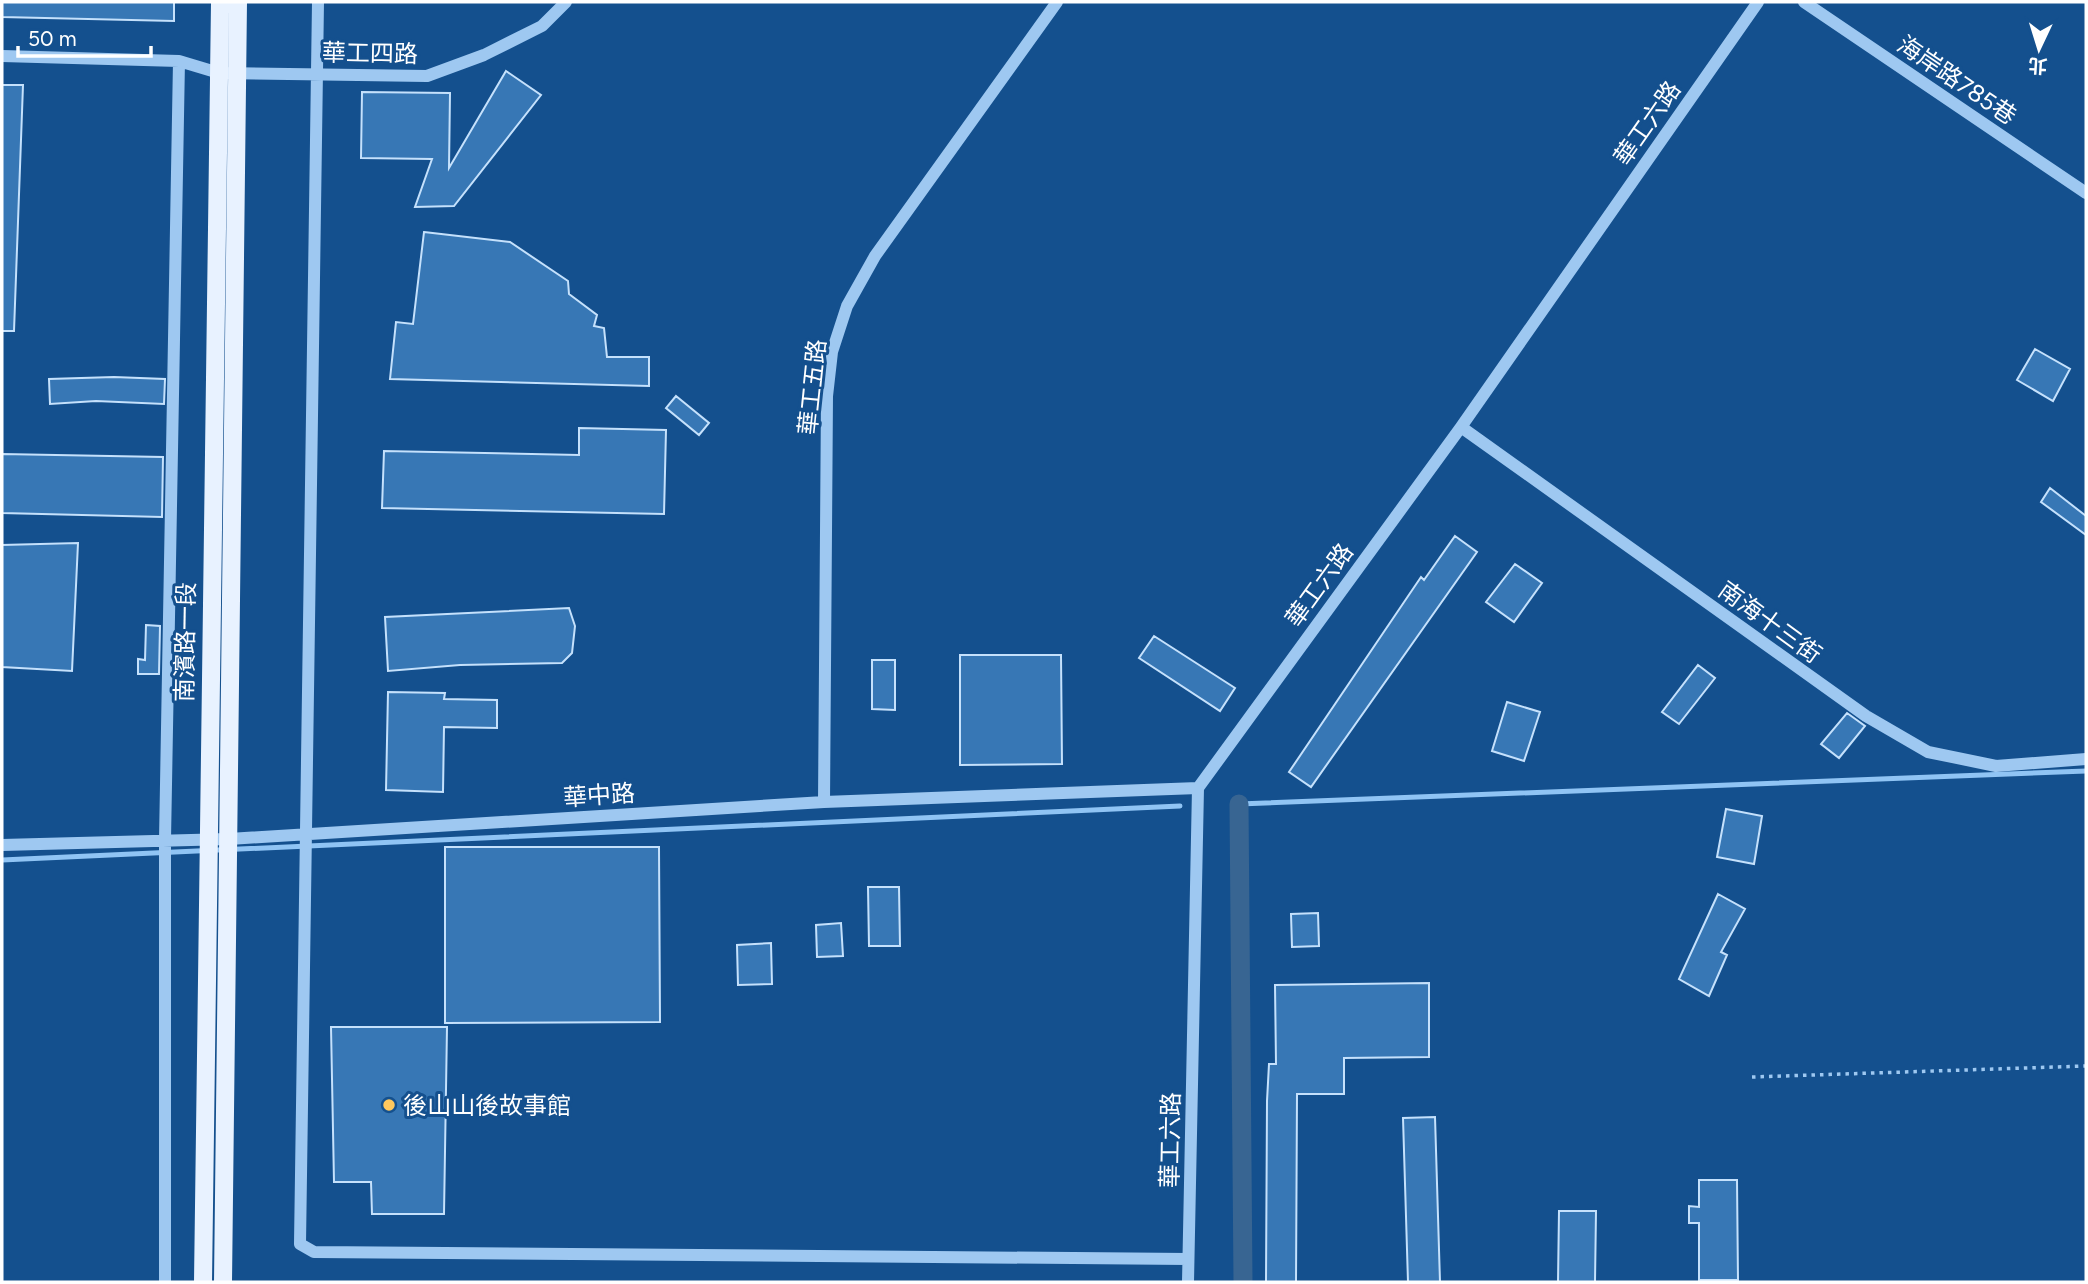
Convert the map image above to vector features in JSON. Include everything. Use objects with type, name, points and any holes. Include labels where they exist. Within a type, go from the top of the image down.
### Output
[{"type":"main road","name":"南濱路一段","points":[[220,2],[228,72],[229,839],[223,1282]]},
{"type":"main road","name":"南濱路一段","points":[[203,1282],[208,840],[228,72],[238,2]]},
{"type":"street","points":[[318,2],[300,1244],[314,1252],[1188,1259]]},
{"type":"street","name":"華工四路","points":[[2,56],[179,61],[228,72],[427,76],[484,55],[542,26],[566,2]]},
{"type":"street","name":"華工五路","points":[[824,802],[827,396],[832,352],[847,306],[876,256],[1057,2]]},
{"type":"street","name":"華工六路","points":[[1188,1282],[1198,788],[1461,427],[1758,2]]},
{"type":"street","name":"海岸路785巷","points":[[1804,2],[2086,193]]},
{"type":"street","points":[[165,1282],[165,840],[179,61]]},
{"type":"street","name":"南海十三街","points":[[1461,427],[1866,716],[1928,752],[1996,766],[2086,759]]},
{"type":"street","name":"華中路","points":[[2,845],[229,839],[824,802],[1198,788]]},
{"type":"path","points":[[1752,1077],[2086,1066]]},
{"type":"building","points":[[2,2],[174,2],[174,21],[2,17]]},
{"type":"building","points":[[506,71],[541,95],[454,206],[415,207],[432,159],[361,158],[362,92],[450,93],[449,168]]},
{"type":"building","points":[[2,85],[23,85],[14,331],[2,331]]},
{"type":"building","points":[[424,232],[510,242],[568,281],[569,294],[597,315],[594,326],[604,328],[607,357],[649,357],[649,386],[390,379],[396,322],[413,324]]},
{"type":"building","points":[[2035,349],[2070,369],[2053,401],[2017,380]]},
{"type":"building","points":[[49,379],[165,379],[164,404],[96,401],[50,404]]},
{"type":"building","points":[[676,396],[709,423],[699,435],[666,408]]},
{"type":"building","points":[[579,428],[666,430],[664,514],[382,508],[384,451],[579,455]]},
{"type":"building","points":[[2,454],[163,457],[162,517],[2,513]]},
{"type":"building","points":[[2050,488],[2086,516],[2086,535],[2041,502]]},
{"type":"building","points":[[1455,536],[1477,552],[1311,787],[1289,772],[1421,577],[1424,580]]},
{"type":"building","points":[[78,543],[72,671],[2,667],[2,545]]},
{"type":"building","points":[[1515,564],[1542,583],[1514,622],[1486,602]]},
{"type":"building","points":[[569,608],[575,626],[572,653],[562,663],[460,665],[388,671],[385,617]]},
{"type":"building","points":[[146,625],[160,626],[159,674],[138,674],[138,659],[145,660]]},
{"type":"building","points":[[1154,636],[1235,688],[1220,711],[1139,658]]},
{"type":"building","points":[[960,655],[1061,655],[1062,764],[960,765]]},
{"type":"building","points":[[872,660],[895,660],[895,710],[872,709]]},
{"type":"building","points":[[1698,665],[1715,678],[1679,724],[1662,712]]},
{"type":"building","points":[[388,692],[445,693],[444,699],[497,700],[497,728],[444,727],[443,792],[386,790]]},
{"type":"building","points":[[1507,702],[1540,712],[1524,761],[1492,751]]},
{"type":"building","points":[[1847,713],[1865,726],[1839,758],[1821,744]]},
{"type":"building","points":[[1726,809],[1762,816],[1754,864],[1717,857]]},
{"type":"building","points":[[445,847],[659,847],[660,1022],[445,1023]]},
{"type":"building","points":[[868,887],[899,887],[900,946],[869,946]]},
{"type":"building","points":[[1718,894],[1745,909],[1721,952],[1727,955],[1709,996],[1679,979]]},
{"type":"building","points":[[1318,913],[1319,946],[1292,947],[1291,914]]},
{"type":"building","points":[[841,923],[843,956],[817,957],[816,925]]},
{"type":"building","points":[[771,943],[772,984],[738,985],[737,945]]},
{"type":"building","points":[[1429,983],[1429,1057],[1344,1058],[1344,1094],[1297,1094],[1296,1282],[1266,1282],[1267,1101],[1269,1064],[1276,1064],[1275,985]]},
{"type":"building","name":"後山山後故事館","points":[[331,1027],[447,1027],[444,1214],[372,1214],[371,1182],[334,1182]]},
{"type":"building","points":[[1435,1117],[1440,1282],[1408,1282],[1403,1118]]},
{"type":"building","points":[[1699,1180],[1737,1180],[1738,1280],[1699,1280],[1699,1223],[1689,1223],[1689,1206],[1699,1207]]},
{"type":"building","points":[[1559,1211],[1596,1211],[1595,1282],[1558,1282]]},
{"type":"waterway","points":[[1239,804],[2086,771]]},
{"type":"waterway","points":[[1239,804],[1243,1282]]},
{"type":"waterway","points":[[2,860],[1180,806]]},
{"type":"place","name":"後山山後故事館","points":[[389,1105]]}]
